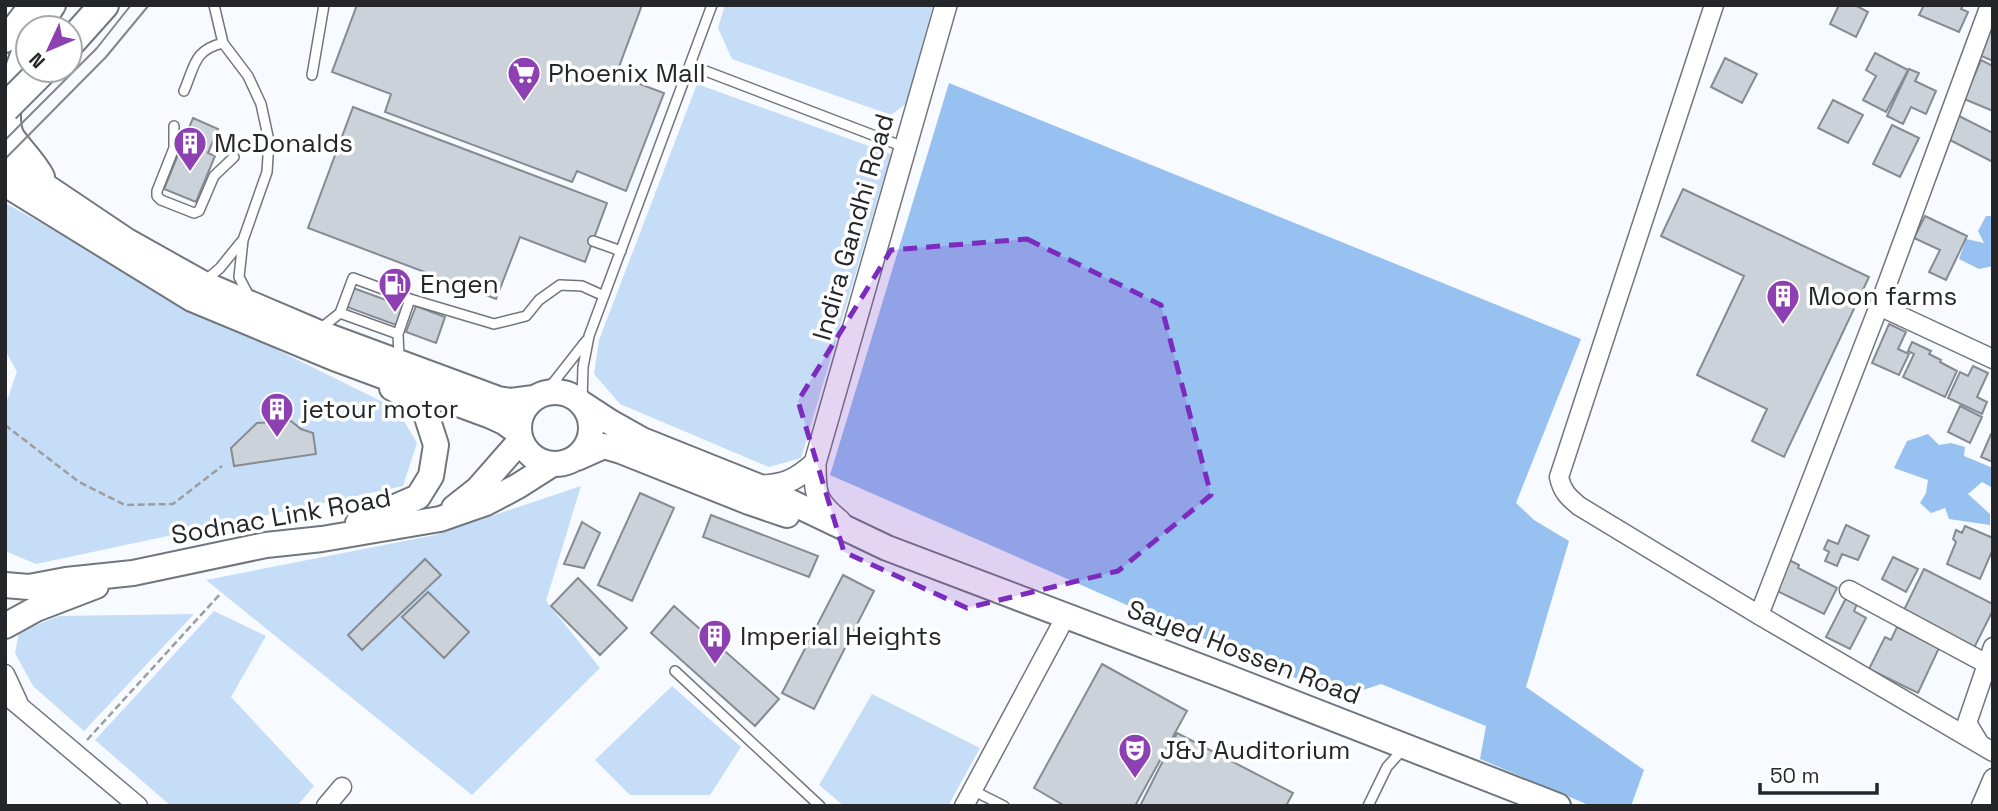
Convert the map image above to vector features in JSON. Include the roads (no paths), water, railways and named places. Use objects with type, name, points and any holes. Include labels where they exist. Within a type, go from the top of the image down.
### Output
[{"type":"highway","points":[[84,27],[104,5]]},
{"type":"highway","points":[[5,108],[29,84]]},
{"type":"main road","points":[[5,11],[13,5]]},
{"type":"main road","points":[[5,40],[32,5]]},
{"type":"main road","points":[[14,77],[9,89],[7,126],[48,187]]},
{"type":"main road","points":[[5,159],[116,234],[202,283],[317,332],[498,399],[511,401],[565,393],[581,403],[588,413],[592,425],[590,438],[577,458],[564,464],[551,465],[538,461],[527,453],[519,437],[504,422],[334,358],[192,299],[8,187]]},
{"type":"main road","points":[[322,539],[418,497],[431,476],[436,445],[426,414],[400,392],[334,358]]},
{"type":"main road","points":[[519,437],[518,422],[521,413],[540,395]]},
{"type":"main road","name":"Sayed Hossen Road","points":[[581,403],[642,440],[757,486],[898,552]]},
{"type":"main road","name":"Sodnac Link Road","points":[[440,519],[478,489],[519,437]]},
{"type":"main road","name":"Sayed Hossen Road","points":[[577,458],[604,446],[621,451],[749,502],[898,552],[1558,806]]},
{"type":"main road","name":"Sodnac Link Road","points":[[5,585],[29,587],[133,573],[265,545],[322,539],[440,519],[486,503],[551,465]]},
{"type":"main road","name":"Sodnac Link Road","points":[[5,625],[36,609],[133,573]]},
{"type":"main road","points":[[5,603],[5,625]]},
{"type":"street","name":"Indira Gandhi Road","points":[[854,532],[819,501],[815,486],[815,463],[946,5]]},
{"type":"street","points":[[1714,5],[1559,477],[1567,496],[1579,506],[1987,749]]},
{"type":"street","points":[[1759,615],[1879,306],[1990,5]]},
{"type":"street","points":[[1879,306],[1993,359]]},
{"type":"street","points":[[757,486],[790,482],[815,463]]},
{"type":"street","points":[[1849,590],[1990,655],[1967,723],[1987,749],[1993,764]]},
{"type":"street","points":[[968,798],[1066,616]]},
{"type":"street","points":[[5,674],[22,708]]},
{"type":"street","points":[[5,694],[138,806]]},
{"type":"street","points":[[1981,806],[1993,778]]},
{"type":"street","points":[[326,806],[342,787]]},
{"type":"lane","points":[[214,5],[223,43],[248,76],[261,104],[269,141],[267,172],[243,240],[239,277],[254,305]]},
{"type":"lane","points":[[312,75],[324,5]]},
{"type":"lane","points":[[581,403],[583,367],[589,336],[712,5]]},
{"type":"lane","points":[[184,91],[201,53],[208,47],[223,43]]},
{"type":"lane","points":[[690,65],[905,148]]},
{"type":"lane","points":[[174,126],[174,148],[157,191],[160,200],[194,213],[199,211],[214,176],[234,158]]},
{"type":"lane","points":[[202,283],[220,268],[243,240]]},
{"type":"lane","points":[[593,241],[621,251]]},
{"type":"lane","points":[[317,332],[340,313],[353,278],[410,299],[494,324],[526,316],[539,300],[560,285],[582,286],[604,296]]},
{"type":"lane","points":[[399,363],[398,334],[410,299]]},
{"type":"lane","points":[[340,313],[398,334]]},
{"type":"lane","points":[[540,395],[571,363],[589,336]]},
{"type":"lane","points":[[675,671],[820,806]]},
{"type":"lane","points":[[1368,806],[1387,767],[1405,747]]},
{"type":"lane","points":[[968,798],[1004,806]]},
{"type":"tram line","points":[[5,140],[97,48],[131,5]]},
{"type":"tram line","points":[[5,159],[106,57],[149,5]]},
{"type":"place","name":"Phoenix Mall","points":[[524,103]]},
{"type":"place","name":"McDonalds","points":[[190,173]]},
{"type":"place","name":"Engen","points":[[395,314]]},
{"type":"place","name":"Moon farms","points":[[1783,326]]},
{"type":"place","name":"jetour motor","points":[[277,439]]},
{"type":"place","name":"Imperial Heights","points":[[715,666]]},
{"type":"place","name":"J&J Auditorium","points":[[1135,780]]}]
